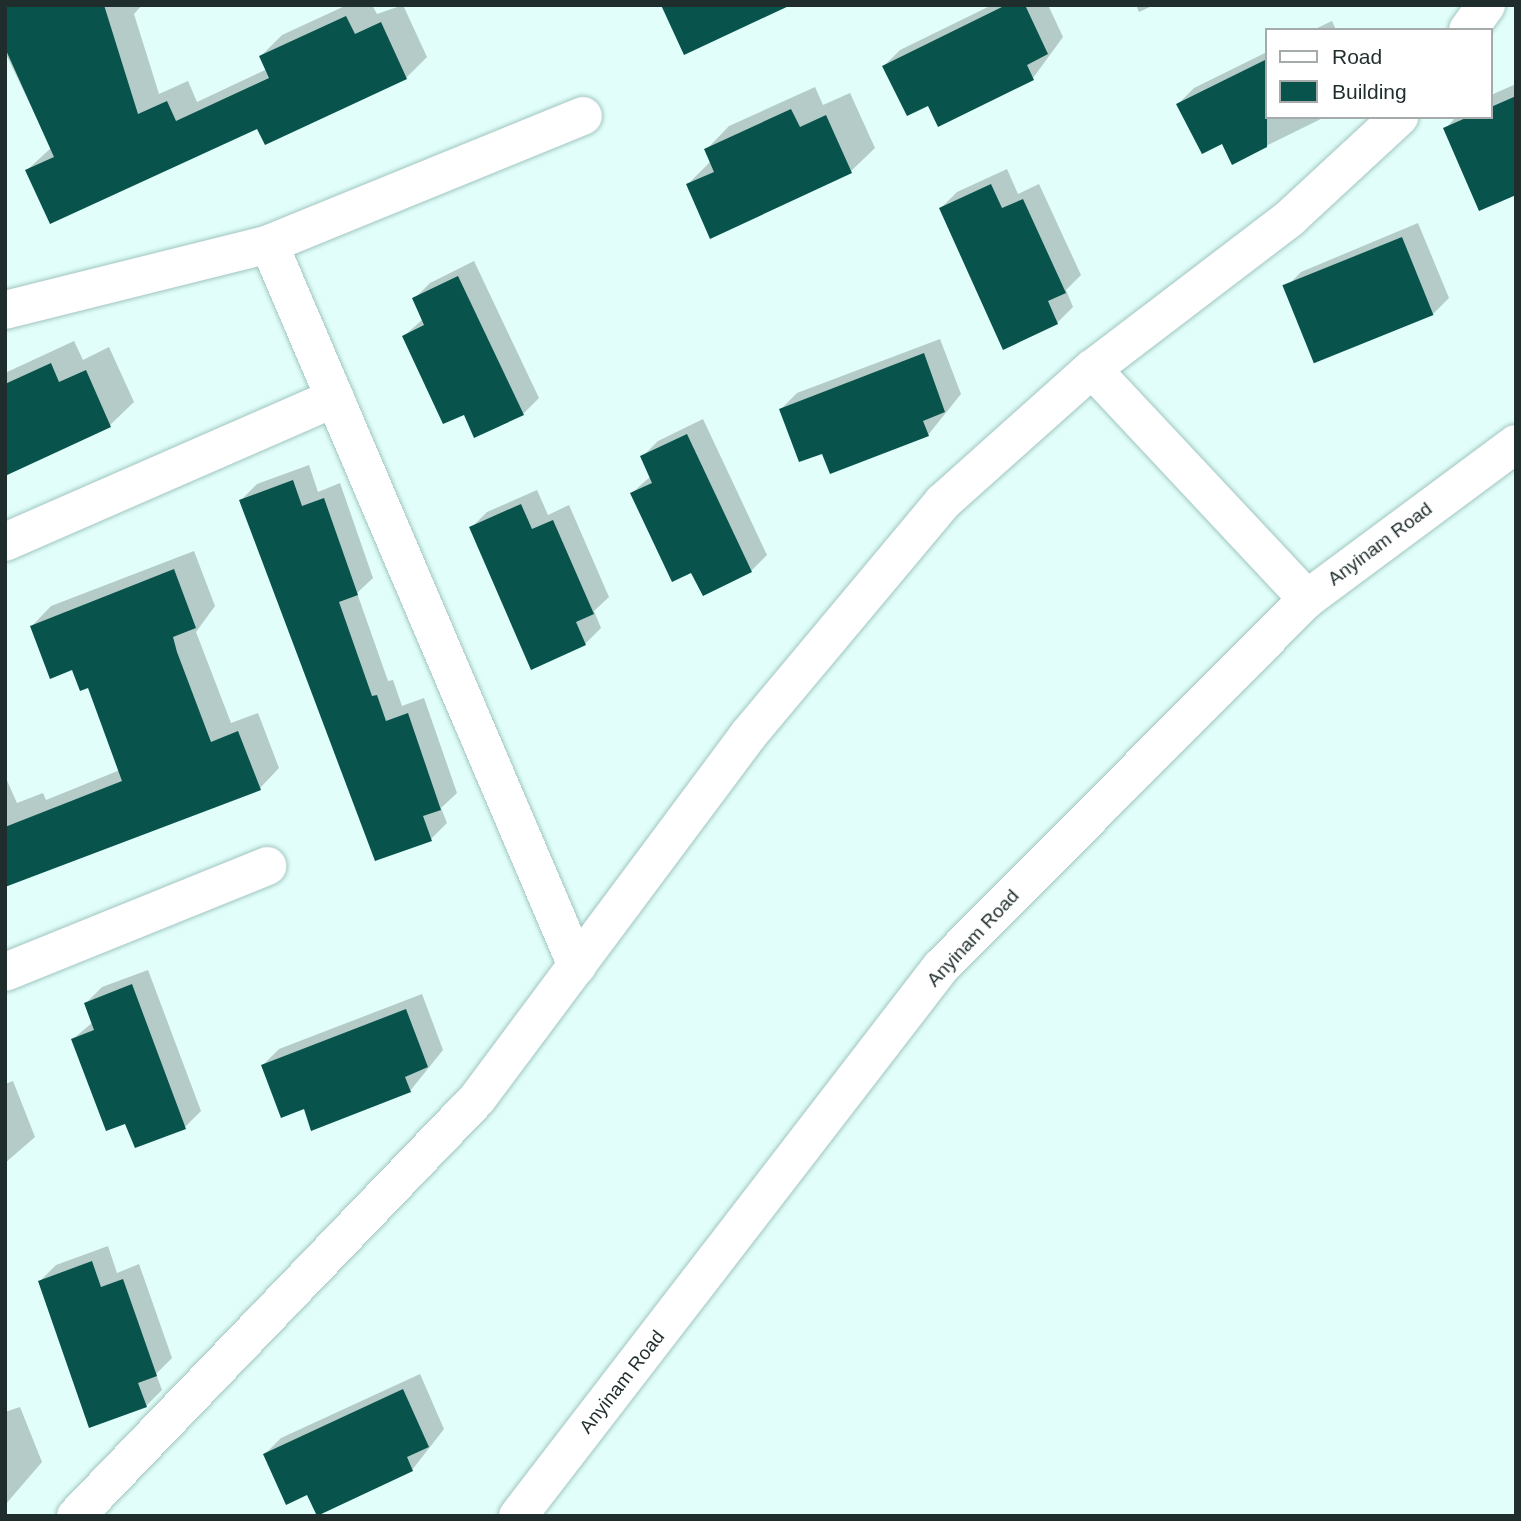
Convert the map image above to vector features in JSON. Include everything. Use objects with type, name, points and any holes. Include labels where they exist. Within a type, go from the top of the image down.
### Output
[{"type":"street","points":[[1469,28],[1486,5]]},
{"type":"street","points":[[5,310],[269,244],[583,116]]},
{"type":"street","points":[[76,1516],[477,1099],[749,734],[943,502],[1092,369],[1290,218],[1397,119]]},
{"type":"street","points":[[269,244],[577,965]]},
{"type":"street","points":[[1092,369],[1307,599]]},
{"type":"street","points":[[5,542],[335,398]]},
{"type":"street","name":"Anyinam Road","points":[[519,1516],[941,967],[1307,599],[1516,444]]},
{"type":"street","points":[[5,972],[267,866]]},
{"type":"building","points":[[5,5],[104,5],[138,114],[167,101],[176,121],[269,78],[259,56],[346,16],[355,34],[381,22],[407,79],[265,145],[257,129],[50,224],[25,170],[54,157],[5,48]]},
{"type":"building","points":[[661,5],[791,5],[684,55]]},
{"type":"building","points":[[1006,5],[1025,5],[1048,54],[1027,65],[1034,80],[938,127],[928,106],[907,116],[882,66]]},
{"type":"building","points":[[1266,59],[1267,147],[1232,165],[1222,144],[1202,154],[1176,104]]},
{"type":"building","points":[[1516,96],[1516,195],[1479,211],[1443,128],[1463,119],[1493,119],[1493,106]]},
{"type":"building","points":[[791,109],[800,127],[826,115],[852,173],[710,239],[686,184],[714,172],[704,149]]},
{"type":"building","points":[[991,184],[1002,208],[1023,199],[1066,293],[1048,301],[1058,324],[1003,350],[939,208]]},
{"type":"building","points":[[1402,237],[1433,315],[1314,363],[1282,285]]},
{"type":"building","points":[[458,276],[524,415],[474,438],[464,415],[443,424],[402,336],[424,325],[412,298]]},
{"type":"building","points":[[924,353],[945,412],[923,421],[929,436],[830,474],[822,454],[799,462],[779,409]]},
{"type":"building","points":[[51,363],[59,382],[86,370],[111,427],[5,476],[5,384]]},
{"type":"building","points":[[687,434],[752,572],[703,596],[691,573],[672,582],[630,493],[652,483],[640,456]]},
{"type":"building","points":[[293,480],[302,506],[324,498],[358,595],[339,602],[372,696],[377,695],[386,721],[408,713],[441,810],[423,816],[432,841],[375,861],[239,500]]},
{"type":"building","points":[[521,504],[532,529],[553,520],[594,614],[576,622],[586,645],[531,670],[469,527]]},
{"type":"building","points":[[174,569],[196,628],[173,637],[211,742],[238,731],[261,790],[5,887],[5,827],[122,781],[88,688],[80,691],[72,670],[50,679],[30,626]]},
{"type":"building","points":[[132,984],[186,1129],[135,1148],[125,1124],[106,1131],[71,1039],[94,1030],[84,1003]]},
{"type":"building","points":[[406,1009],[428,1067],[405,1077],[411,1092],[311,1131],[304,1109],[281,1118],[261,1065]]},
{"type":"building","points":[[92,1261],[101,1287],[123,1279],[157,1376],[138,1383],[147,1407],[89,1428],[38,1281]]},
{"type":"building","points":[[403,1389],[429,1447],[407,1457],[413,1471],[317,1516],[307,1495],[286,1505],[263,1454]]}]
